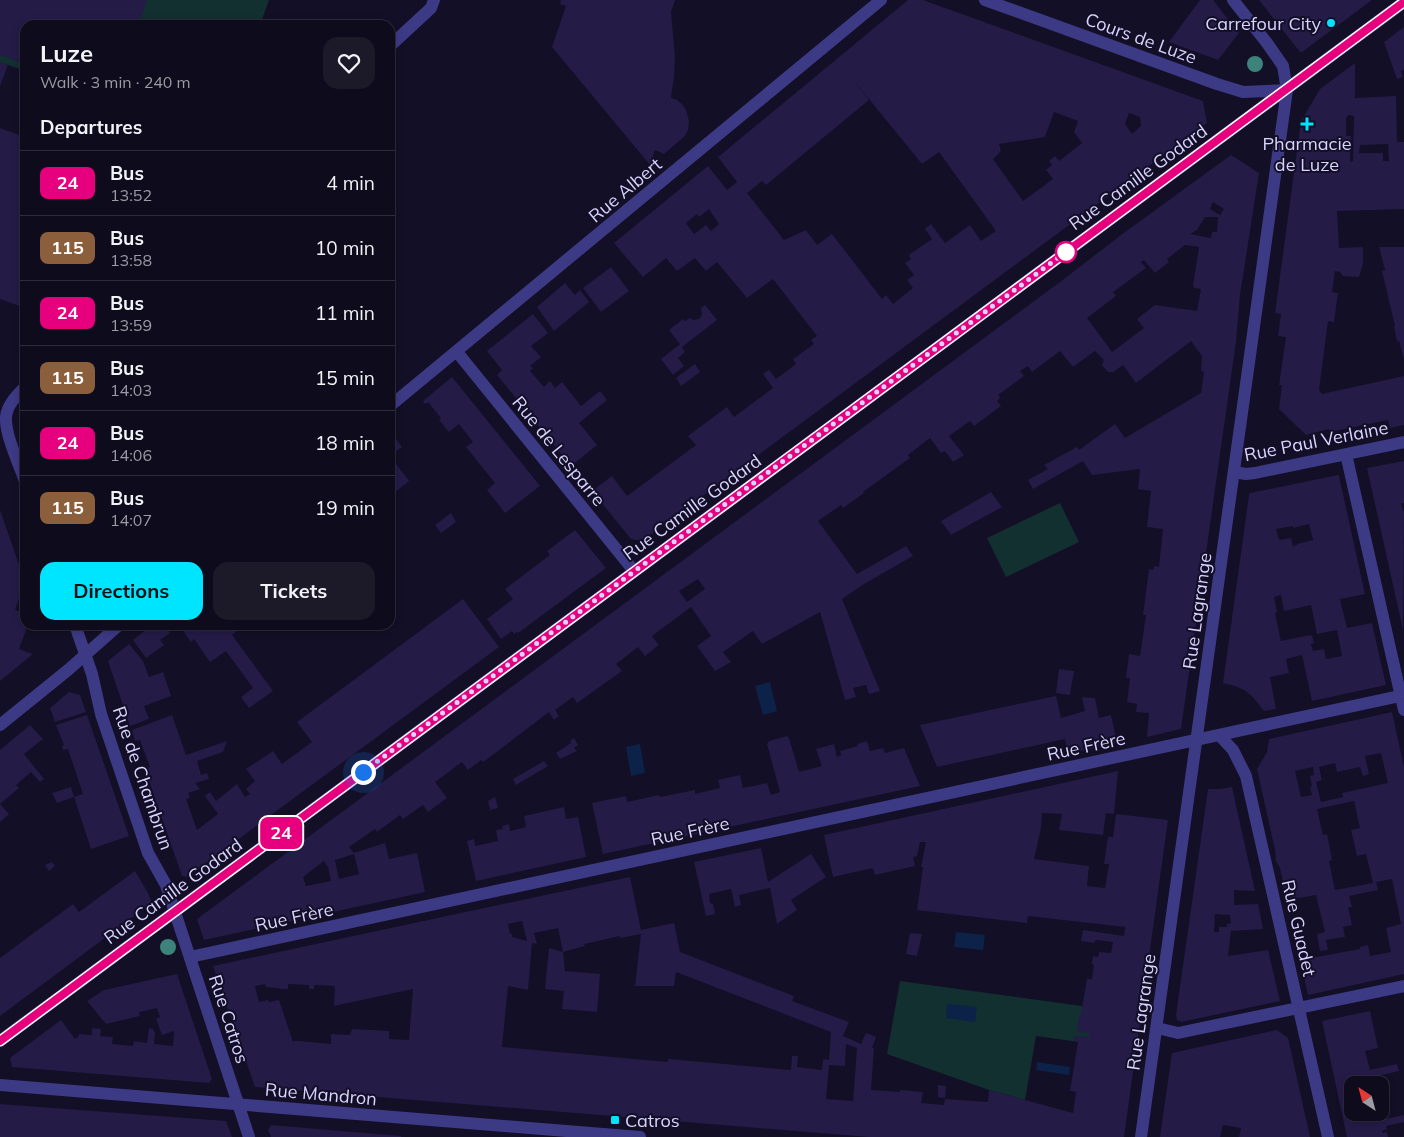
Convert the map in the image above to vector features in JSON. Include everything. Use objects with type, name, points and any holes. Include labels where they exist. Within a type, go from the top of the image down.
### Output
[{"type":"street","points":[[395,41],[431,8],[434,0]]},
{"type":"street","name":"Rue Albert","points":[[395,402],[881,0]]},
{"type":"street","name":"Cours de Luze","points":[[985,0],[1243,92],[1287,90]]},
{"type":"street","name":"Rue Lagrange","points":[[1141,1137],[1287,90],[1283,66],[1267,42],[1233,0]]},
{"type":"street","name":"Rue Camille Godard","points":[[0,1041],[1404,2]]},
{"type":"street","name":"Rue de Lesparre","points":[[457,352],[634,571]]},
{"type":"street","points":[[20,393],[11,404],[6,416],[8,434],[20,467]]},
{"type":"street","name":"Rue Paul Verlaine","points":[[1234,472],[1255,473],[1404,442]]},
{"type":"street","points":[[1346,454],[1404,710]]},
{"type":"street","name":"Rue de Chambrun","points":[[77,630],[92,674],[101,714],[148,852],[166,885],[175,912]]},
{"type":"street","points":[[0,725],[114,630]]},
{"type":"street","name":"Rue Frère","points":[[190,958],[1402,695]]},
{"type":"street","name":"Rue Guadet","points":[[1219,735],[1233,750],[1246,776],[1328,1137]]},
{"type":"street","name":"Rue Catros","points":[[175,912],[249,1137]]},
{"type":"street","points":[[1156,1028],[1178,1033],[1404,986]]},
{"type":"street","name":"Rue Mandron","points":[[0,1085],[578,1134],[640,1137]]},
{"type":"green space","points":[[0,0],[269,0],[262,20],[20,20],[20,69],[0,62]]},
{"type":"green space","points":[[1060,503],[1079,542],[1006,577],[987,538]]},
{"type":"green space","points":[[900,981],[1082,1006],[1136,1050],[1036,1036],[1025,1100],[989,1090],[887,1054]]},
{"type":"water","points":[[770,682],[777,711],[763,715],[755,686]]},
{"type":"water","points":[[640,744],[645,773],[631,776],[626,747]]},
{"type":"water","points":[[956,932],[985,935],[983,950],[954,947]]},
{"type":"water","points":[[947,1004],[977,1007],[975,1022],[946,1018]]},
{"type":"water","points":[[1037,1062],[1070,1067],[1069,1075],[1036,1070]]},
{"type":"building","points":[[0,0],[147,0],[140,20],[20,20],[20,62],[0,55]]},
{"type":"building","points":[[561,0],[675,0],[671,12],[675,57],[671,98],[682,104],[686,110],[689,121],[688,130],[685,136],[664,154],[655,150],[650,165],[552,47],[566,6],[560,4]]},
{"type":"building","points":[[908,0],[923,0],[1203,101],[1207,123],[642,541],[631,539],[592,491],[612,476],[627,496],[696,445],[688,436],[708,421],[727,407],[734,417],[773,388],[763,374],[769,370],[776,379],[796,364],[793,359],[814,344],[811,340],[817,336],[773,279],[747,298],[717,262],[706,271],[695,258],[677,271],[666,258],[643,277],[614,243],[708,166],[727,190],[737,182],[718,157]],"holes":[[[851,77],[922,164],[939,152],[996,231],[981,241],[970,225],[945,243],[931,224],[925,229],[932,239],[910,254],[911,259],[905,263],[914,275],[907,280],[913,288],[893,304],[886,295],[882,299],[832,234],[817,245],[806,230],[784,240],[747,193],[762,181],[766,185],[869,100]],[[1054,112],[1078,121],[1074,132],[1082,143],[1059,161],[1055,156],[1049,161],[1052,165],[1046,170],[1053,179],[1023,201],[993,159],[1001,151],[999,144],[1045,137]],[[1129,113],[1140,117],[1141,126],[1132,134],[1125,124]],[[709,209],[719,224],[711,231],[706,225],[694,234],[686,223],[697,214],[699,217]]]},
{"type":"building","points":[[1200,0],[1213,0],[1239,33],[1218,60],[1169,42]]},
{"type":"building","points":[[1259,0],[1372,0],[1300,52]]},
{"type":"building","points":[[1404,27],[1404,70],[1401,71],[1403,77],[1397,79],[1384,42]]},
{"type":"building","points":[[0,62],[8,65],[0,86]]},
{"type":"building","points":[[1355,63],[1355,98],[1396,96],[1397,142],[1404,142],[1404,209],[1337,211],[1339,248],[1363,247],[1363,263],[1359,277],[1343,276],[1340,272],[1335,271],[1332,292],[1338,293],[1334,322],[1328,321],[1319,390],[1322,394],[1404,376],[1404,425],[1390,428],[1388,420],[1330,432],[1329,429],[1306,435],[1279,409],[1282,385],[1279,385],[1286,337],[1278,336],[1281,314],[1275,313],[1301,121],[1320,89]],"holes":[[[1349,115],[1354,116],[1353,161],[1350,162],[1351,136],[1346,136],[1346,117]],[[1388,144],[1389,161],[1383,161],[1383,153],[1359,153],[1360,145]]]},
{"type":"building","points":[[0,128],[20,135],[20,306],[0,299]]},
{"type":"building","points":[[1231,155],[1259,173],[1240,295],[1236,342],[1181,729],[1147,737],[1149,713],[1136,712],[1137,704],[1127,702],[1130,678],[1126,678],[1129,654],[1140,656],[1146,615],[1143,615],[1149,569],[1153,570],[1154,566],[1159,567],[1163,529],[1147,527],[1151,491],[1138,489],[1140,469],[1092,475],[1083,461],[1033,489],[1028,480],[1048,469],[1044,465],[1077,447],[1079,450],[1115,424],[1125,438],[1201,393],[1204,372],[1201,371],[1202,356],[1191,341],[1136,383],[1123,365],[1113,372],[1108,372],[1102,365],[1104,360],[1095,351],[1073,367],[1060,351],[1032,372],[1028,366],[1020,371],[1024,376],[998,395],[1000,397],[997,401],[1001,406],[974,426],[970,421],[949,436],[964,455],[953,462],[945,451],[941,453],[930,438],[908,455],[910,458],[864,493],[843,508],[841,505],[818,521],[857,574],[906,546],[913,556],[842,599],[880,691],[869,694],[866,685],[853,688],[856,697],[845,700],[820,612],[762,644],[753,631],[723,652],[731,662],[715,671],[697,646],[711,636],[691,607],[652,636],[659,645],[645,656],[638,647],[616,664],[622,671],[577,703],[573,697],[555,710],[559,716],[554,720],[549,712],[483,762],[481,760],[468,770],[462,762],[435,782],[447,798],[428,812],[423,805],[403,819],[400,815],[377,832],[375,829],[349,847],[354,853],[385,843],[389,859],[417,853],[425,892],[204,940],[197,919]],"holes":[[[1213,202],[1224,209],[1220,215],[1210,209]],[[1205,217],[1218,217],[1217,232],[1212,232],[1211,238],[1190,234],[1197,230]],[[1185,245],[1199,247],[1193,285],[1194,288],[1201,289],[1197,311],[1155,305],[1137,319],[1144,328],[1112,352],[1087,318],[1116,296],[1113,292],[1146,268],[1141,262],[1144,260],[1155,273],[1169,262],[1167,259]],[[698,579],[705,589],[687,602],[679,591]],[[354,854],[359,874],[339,879],[335,860]],[[324,861],[328,867],[331,881],[306,886],[303,877]]]},
{"type":"building","points":[[1379,247],[1404,247],[1404,360],[1399,341],[1397,342],[1382,271],[1385,270]]},
{"type":"building","points":[[611,267],[629,291],[601,312],[583,288]]},
{"type":"building","points":[[565,283],[575,295],[580,290],[589,302],[554,331],[537,307]]},
{"type":"building","points":[[705,305],[717,320],[682,347],[685,352],[678,358],[684,366],[673,375],[661,359],[680,344],[669,330],[683,319],[685,321],[690,318],[693,320],[699,319],[702,315],[701,308]]},
{"type":"building","points":[[533,314],[548,333],[531,346],[541,357],[530,366],[533,368],[530,371],[544,387],[550,381],[555,388],[562,382],[581,406],[600,391],[607,400],[579,423],[597,445],[571,466],[497,375],[502,370],[487,351]]},
{"type":"building","points":[[695,364],[700,372],[681,386],[676,378]]},
{"type":"building","points":[[452,377],[540,486],[505,513],[487,490],[495,483],[466,447],[473,442],[459,424],[449,432],[428,402],[425,404],[423,401]]},
{"type":"building","points":[[395,438],[402,447],[395,452]]},
{"type":"building","points":[[1404,461],[1404,503],[1401,503],[1404,511],[1403,630],[1367,468]]},
{"type":"building","points":[[395,463],[409,481],[395,492]]},
{"type":"building","points":[[1339,476],[1365,594],[1340,599],[1347,628],[1372,623],[1386,685],[1312,701],[1302,655],[1286,659],[1289,673],[1270,677],[1276,709],[1264,711],[1252,696],[1244,690],[1223,683],[1250,493]],"holes":[[[1309,524],[1313,540],[1293,546],[1291,538],[1279,540],[1276,529],[1293,526],[1293,528]],[[1281,595],[1284,611],[1311,605],[1317,634],[1337,630],[1342,656],[1326,659],[1324,649],[1313,651],[1311,644],[1314,643],[1312,635],[1281,641],[1275,613],[1277,612],[1274,597]]]},
{"type":"building","points":[[991,492],[1002,507],[951,535],[941,521]]},
{"type":"building","points":[[0,510],[20,567],[20,595],[15,610],[20,612],[20,630],[26,630],[19,649],[33,654],[0,681]]},
{"type":"building","points":[[451,513],[456,522],[441,533],[435,525]]},
{"type":"building","points":[[575,530],[606,568],[518,633],[514,634],[512,631],[501,639],[487,619],[513,599],[505,589],[550,555],[547,551]]},
{"type":"building","points":[[463,599],[499,647],[187,877],[182,876],[145,769],[150,767],[140,740],[135,741],[132,730],[172,715],[186,755],[227,741],[223,752],[197,761],[201,775],[207,773],[209,779],[195,783],[200,789],[188,793],[190,798],[186,799],[197,830],[218,814],[205,796],[210,792],[216,801],[237,784],[245,797],[250,794],[246,789],[255,781],[246,769],[273,751],[282,764],[312,742],[297,722]]},
{"type":"building","points":[[146,630],[168,630],[170,633],[160,640],[164,645],[146,658],[133,640]]},
{"type":"building","points":[[183,630],[238,630],[232,635],[273,691],[249,708],[241,697],[253,688],[226,651],[210,662],[194,639],[191,642]]},
{"type":"building","points":[[129,644],[143,661],[149,677],[163,672],[171,696],[144,706],[149,719],[130,726],[108,661]]},
{"type":"building","points":[[1059,669],[1074,671],[1070,695],[1056,693]]},
{"type":"building","points":[[69,692],[80,695],[86,712],[55,722],[50,708]]},
{"type":"building","points":[[1056,696],[1061,718],[1085,711],[1082,697],[1095,698],[1099,718],[1111,715],[1117,743],[1068,754],[1065,739],[937,767],[920,725]]},
{"type":"building","points":[[1392,712],[1404,767],[1404,974],[1308,995],[1300,960],[1360,949],[1360,947],[1368,945],[1370,956],[1391,952],[1386,928],[1401,924],[1392,879],[1376,882],[1378,890],[1349,896],[1352,907],[1348,907],[1352,925],[1343,927],[1345,937],[1326,940],[1328,950],[1320,951],[1317,934],[1325,932],[1316,895],[1287,900],[1280,868],[1276,861],[1257,769],[1267,752],[1269,739]],"holes":[[[1381,753],[1388,783],[1342,793],[1343,797],[1321,802],[1316,782],[1322,780],[1319,767],[1335,763],[1337,772],[1360,767],[1363,776],[1369,774],[1365,756]],[[1313,767],[1314,775],[1310,776],[1312,795],[1301,797],[1295,771]],[[1354,801],[1360,828],[1351,830],[1357,856],[1366,854],[1373,883],[1335,890],[1329,861],[1332,860],[1327,834],[1323,835],[1317,809]]]},
{"type":"building","points":[[87,715],[129,836],[91,849],[74,797],[83,794],[68,749],[63,750],[62,746],[64,745],[56,725]]},
{"type":"building","points":[[30,725],[43,739],[24,754],[44,779],[40,782],[31,772],[16,785],[19,788],[0,804],[0,750]]},
{"type":"building","points":[[787,736],[799,772],[822,766],[816,749],[834,744],[837,757],[841,755],[840,751],[858,746],[857,744],[867,741],[870,751],[883,748],[885,753],[904,748],[920,786],[603,854],[592,803],[626,796],[627,802],[695,790],[695,794],[720,788],[718,780],[740,775],[743,788],[767,783],[771,795],[780,792],[767,744],[769,741]]},
{"type":"building","points":[[574,738],[578,745],[574,748],[577,751],[560,759],[556,753],[571,743],[570,741]]},
{"type":"building","points":[[544,761],[548,766],[516,785],[513,779]]},
{"type":"building","points":[[1118,771],[1114,814],[1106,813],[1103,835],[1059,830],[1062,814],[1042,813],[1041,828],[1034,859],[1089,866],[1087,886],[1105,888],[1109,864],[1104,864],[1108,837],[1113,837],[1116,814],[1168,820],[1124,1137],[869,1137],[255,1087],[213,966],[630,877],[641,930],[674,923],[680,952],[794,996],[792,1001],[849,1022],[843,1036],[861,1044],[866,1033],[876,1037],[872,1048],[874,1048],[871,1090],[923,1092],[921,1103],[944,1105],[945,1099],[988,1102],[989,1090],[1073,1113],[1076,1092],[1070,1091],[1078,1042],[1074,1041],[1075,1036],[1089,1037],[1089,1033],[1079,1032],[1077,1028],[1087,979],[1092,979],[1093,956],[1098,957],[1099,952],[1111,953],[1113,942],[1096,940],[1094,943],[1081,941],[1083,930],[1124,936],[1125,927],[1028,916],[1027,923],[917,910],[923,867],[921,867],[926,842],[920,842],[917,856],[913,857],[915,866],[875,875],[873,868],[833,877],[824,835]],"holes":[[[522,921],[527,941],[512,937],[508,924]],[[558,928],[563,952],[585,946],[584,944],[620,936],[620,938],[641,934],[635,986],[674,986],[676,972],[831,1032],[829,1060],[823,1059],[822,1070],[797,1067],[798,1056],[792,1056],[791,1070],[668,1059],[668,1062],[502,1047],[508,986],[528,990],[532,943],[537,944],[534,933]],[[265,984],[266,987],[283,989],[288,989],[288,984],[309,985],[309,989],[314,989],[314,985],[335,986],[334,1006],[413,989],[409,1040],[389,1039],[389,1031],[352,1029],[350,1035],[331,1034],[331,1044],[293,1042],[279,1000],[259,1002],[255,986]],[[846,1044],[857,1048],[853,1101],[826,1099],[829,1065],[845,1066]]]},
{"type":"building","points":[[71,787],[74,797],[57,803],[52,793]]},
{"type":"building","points":[[1232,787],[1255,891],[1234,890],[1234,905],[1258,904],[1263,929],[1231,931],[1228,956],[1268,950],[1280,1001],[1181,1022],[1177,1020],[1176,1015],[1208,789]],"holes":[[[1215,914],[1230,915],[1231,923],[1227,924],[1227,927],[1219,927],[1219,932],[1214,932]]]},
{"type":"building","points":[[495,797],[498,808],[490,810],[488,801]]},
{"type":"building","points":[[0,804],[9,814],[0,822]]},
{"type":"building","points":[[564,807],[566,819],[578,817],[586,857],[476,881],[467,841],[474,839],[475,846],[498,841],[496,830],[503,829],[502,826],[509,824],[510,831],[526,827],[524,816]]},
{"type":"building","points":[[761,848],[768,882],[811,854],[826,877],[791,900],[797,910],[777,924],[770,888],[739,895],[741,905],[735,907],[731,889],[709,894],[710,903],[713,904],[715,914],[706,916],[694,862]]},
{"type":"building","points":[[52,862],[55,866],[49,871],[45,865]]},
{"type":"building","points":[[135,871],[152,903],[0,1016],[0,958],[73,904],[79,912]]},
{"type":"building","points":[[910,933],[922,934],[917,956],[906,954]]},
{"type":"building","points":[[549,948],[563,952],[565,971],[600,974],[597,1012],[562,1009],[564,991],[545,989]]},
{"type":"building","points":[[177,974],[212,1079],[209,1083],[12,1067],[10,1058],[61,1020],[75,1039],[79,1034],[92,1035],[92,1028],[101,1029],[100,1036],[113,1037],[112,1044],[133,1046],[134,1041],[147,1043],[149,1028],[153,1029],[155,1033],[154,1044],[173,1046],[174,1031],[162,1035],[156,1019],[160,1017],[157,1008],[139,1012],[140,1016],[106,1024],[87,1001],[104,990]]},
{"type":"building","points":[[1370,1011],[1378,1048],[1365,1051],[1370,1070],[1397,1064],[1399,1071],[1378,1076],[1344,1076],[1344,1121],[1389,1121],[1389,1118],[1404,1115],[1404,1122],[1386,1126],[1387,1129],[1382,1131],[1382,1133],[1387,1132],[1388,1137],[1347,1137],[1322,1021]]},
{"type":"building","points":[[1277,1030],[1288,1038],[1310,1137],[1239,1137],[1241,1128],[1223,1125],[1220,1137],[1160,1137],[1172,1053]]},
{"type":"building","points":[[938,1085],[946,1086],[945,1098],[938,1097]]},
{"type":"building","points":[[0,1104],[226,1121],[232,1137],[0,1137]]},
{"type":"building","points":[[271,1125],[401,1137],[271,1137],[268,1130]]},
{"type":"bus line","name":"24","points":[[0,1041],[1404,2]]},
{"type":"place","name":"Carrefour City","points":[[1331,23]]},
{"type":"place","name":"Pharmacie de Luze","points":[[1307,124]]},
{"type":"place","name":"Catros","points":[[615,1120]]},
{"type":"route","points":[[363,772],[1070,249],[1066,252]]}]
